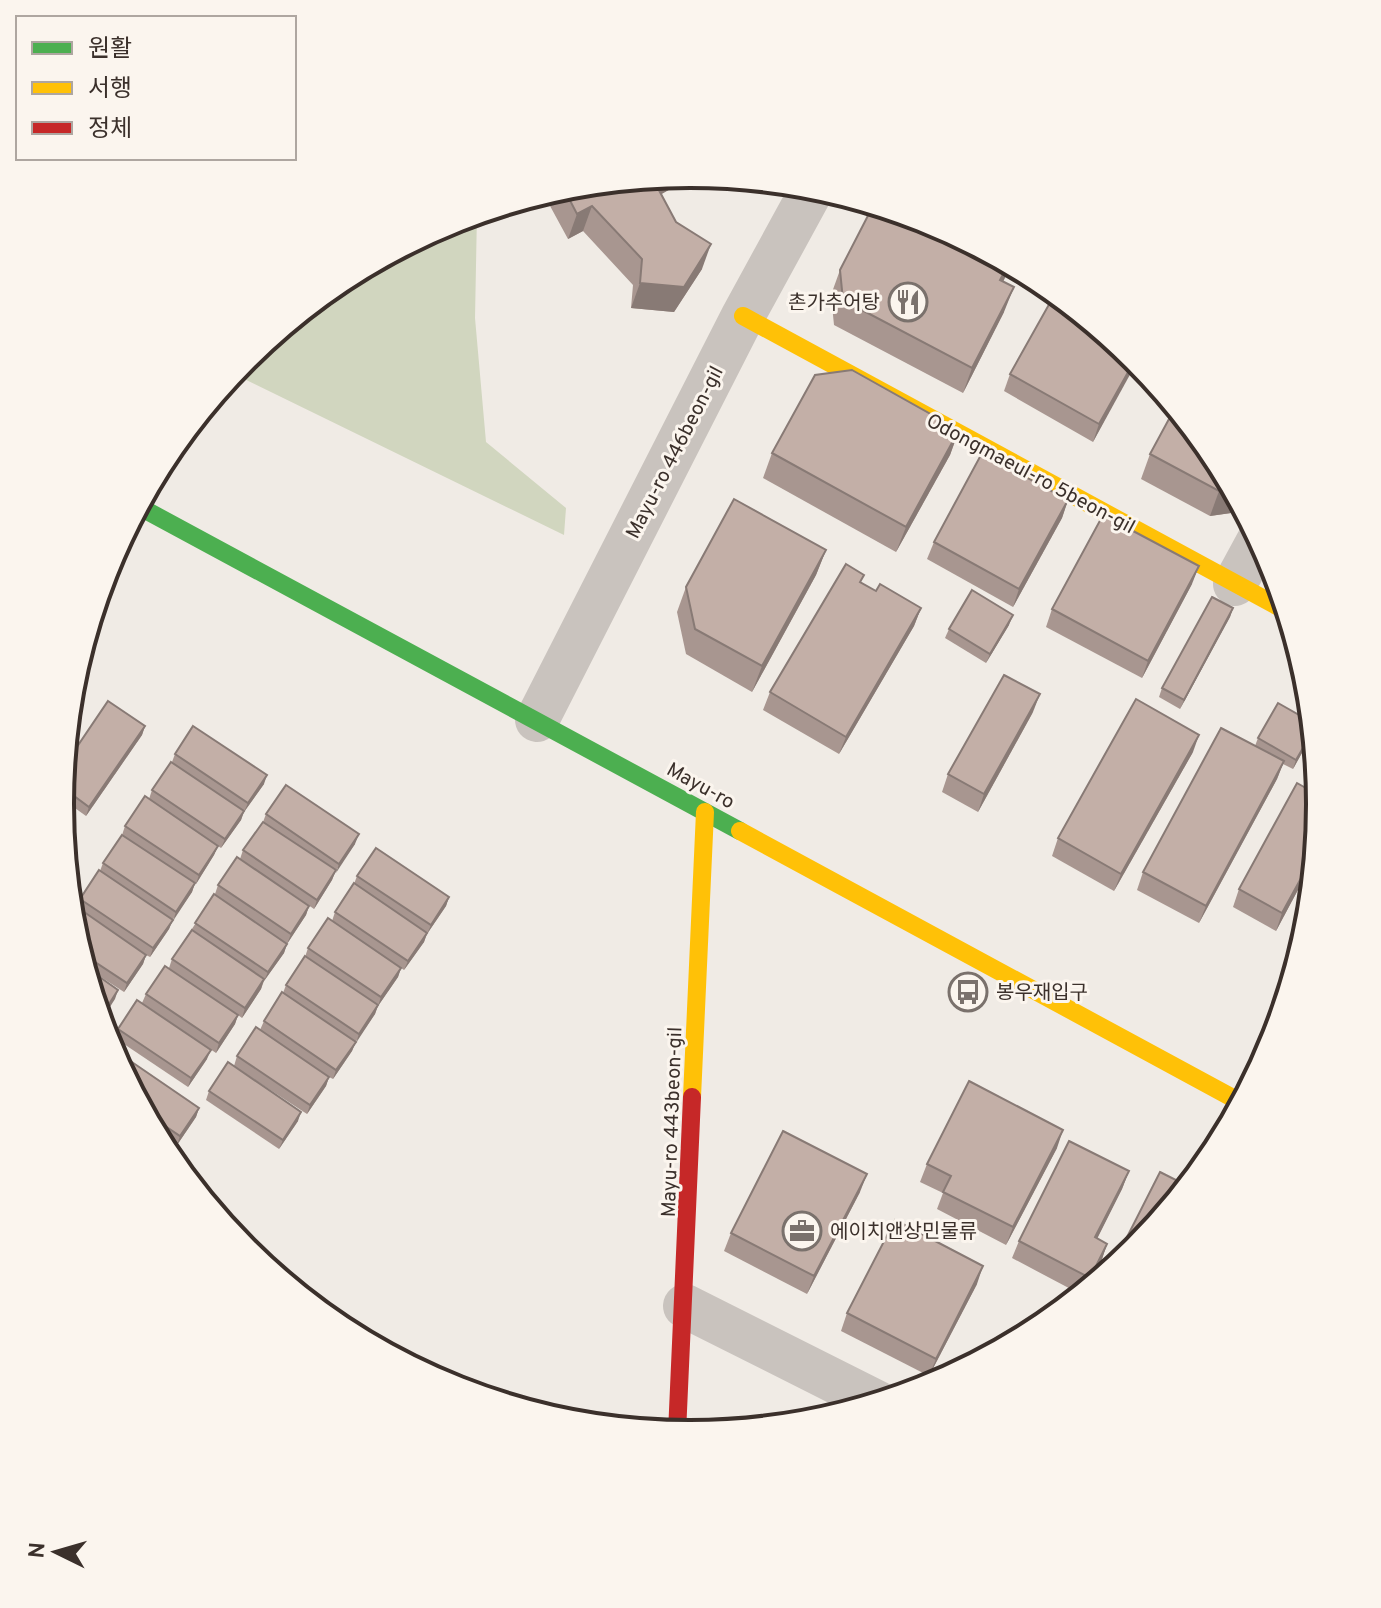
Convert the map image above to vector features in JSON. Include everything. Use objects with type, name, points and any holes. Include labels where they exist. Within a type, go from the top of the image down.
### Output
[{"type":"main road","name":"Odongmaeul-ro 5beon-gil","points":[[743,316],[1273,604]]},
{"type":"main road","name":"Mayu-ro","points":[[149,512],[1232,1098]]},
{"type":"main road","name":"Mayu-ro 443beon-gil","points":[[678,1420],[705,812]]},
{"type":"street","name":"Mayu-ro 446beon-gil","points":[[537,720],[743,316],[807,198]]},
{"type":"street","points":[[1235,584],[1253,552]]},
{"type":"street","points":[[685,1306],[863,1395]]},
{"type":"green space","points":[[477,226],[475,318],[486,442],[566,508],[564,535],[245,379],[284,340],[348,291],[418,251]]},
{"type":"building","points":[[658,189],[676,222],[711,244],[684,287],[640,283],[642,259],[592,206],[577,214],[569,199]]},
{"type":"building","points":[[869,214],[926,234],[963,251],[1004,273],[1000,280],[1014,287],[972,368],[843,300],[840,270]]},
{"type":"building","points":[[1050,303],[1097,340],[1129,371],[1099,424],[1010,374]]},
{"type":"building","points":[[852,370],[959,430],[906,527],[772,453],[815,375]]},
{"type":"building","points":[[1170,417],[1221,491],[1219,491],[1150,454]]},
{"type":"building","points":[[982,453],[1068,500],[1019,589],[934,542]]},
{"type":"building","points":[[734,499],[826,550],[762,666],[695,629],[686,587]]},
{"type":"building","points":[[1103,515],[1199,566],[1148,661],[1052,609]]},
{"type":"building","points":[[846,564],[864,575],[860,582],[876,591],[880,584],[921,608],[846,737],[770,692]]},
{"type":"building","points":[[972,590],[1013,615],[990,654],[949,629]]},
{"type":"building","points":[[1212,597],[1233,608],[1184,700],[1162,688]]},
{"type":"building","points":[[1004,675],[1040,694],[984,794],[948,774]]},
{"type":"building","points":[[1136,699],[1199,735],[1121,874],[1058,838]]},
{"type":"building","points":[[108,701],[145,726],[89,807],[74,796],[77,747]]},
{"type":"building","points":[[1278,703],[1301,716],[1304,746],[1296,760],[1258,738]]},
{"type":"building","points":[[193,726],[267,775],[248,803],[175,754]]},
{"type":"building","points":[[1221,728],[1284,761],[1206,906],[1143,872]]},
{"type":"building","points":[[171,762],[244,811],[225,839],[152,790]]},
{"type":"building","points":[[1297,783],[1307,788],[1303,875],[1282,913],[1239,889]]},
{"type":"building","points":[[286,785],[359,834],[339,864],[266,814]]},
{"type":"building","points":[[145,796],[218,846],[199,875],[125,826]]},
{"type":"building","points":[[263,822],[336,870],[317,900],[243,850]]},
{"type":"building","points":[[122,835],[195,883],[176,912],[103,863]]},
{"type":"building","points":[[376,848],[449,897],[431,925],[357,876]]},
{"type":"building","points":[[237,857],[309,906],[291,934],[218,885]]},
{"type":"building","points":[[99,870],[173,920],[153,948],[81,897]]},
{"type":"building","points":[[354,883],[427,933],[408,961],[335,912]]},
{"type":"building","points":[[214,894],[287,944],[268,972],[195,923]]},
{"type":"building","points":[[84,912],[146,955],[127,983],[94,962]]},
{"type":"building","points":[[328,918],[401,968],[381,997],[308,948]]},
{"type":"building","points":[[192,930],[264,979],[245,1008],[172,959]]},
{"type":"building","points":[[305,956],[378,1005],[359,1034],[286,985]]},
{"type":"building","points":[[165,966],[238,1015],[219,1043],[146,994]]},
{"type":"building","points":[[99,977],[118,990],[108,1005]]},
{"type":"building","points":[[282,992],[356,1042],[336,1070],[264,1021]]},
{"type":"building","points":[[137,1000],[211,1050],[191,1078],[118,1029]]},
{"type":"building","points":[[256,1027],[329,1077],[310,1105],[237,1056]]},
{"type":"building","points":[[131,1061],[199,1108],[180,1136],[166,1126]]},
{"type":"building","points":[[228,1062],[301,1112],[283,1140],[209,1091]]},
{"type":"building","points":[[969,1081],[1063,1130],[1013,1227],[943,1192],[951,1176],[927,1164]]},
{"type":"building","points":[[783,1131],[867,1174],[814,1276],[731,1233]]},
{"type":"building","points":[[1069,1141],[1129,1171],[1095,1237],[1107,1244],[1094,1271],[1087,1276],[1019,1241]]},
{"type":"building","points":[[1160,1172],[1178,1181],[1154,1210],[1125,1241]]},
{"type":"building","points":[[895,1220],[983,1266],[936,1359],[847,1313]]},
{"type":"traffic: fast","points":[[148,512],[740,831]]},
{"type":"traffic: slow","points":[[743,316],[1273,604]]},
{"type":"traffic: slow","points":[[692,1097],[705,812]]},
{"type":"traffic: slow","points":[[740,831],[1232,1098]]},
{"type":"traffic: jam","points":[[678,1420],[692,1097]]},
{"type":"place","name":"촌가추어탕","points":[[908,302]]},
{"type":"place","name":"봉우재입구","points":[[968,992]]},
{"type":"place","name":"에이치앤상민물류","points":[[802,1231]]}]
